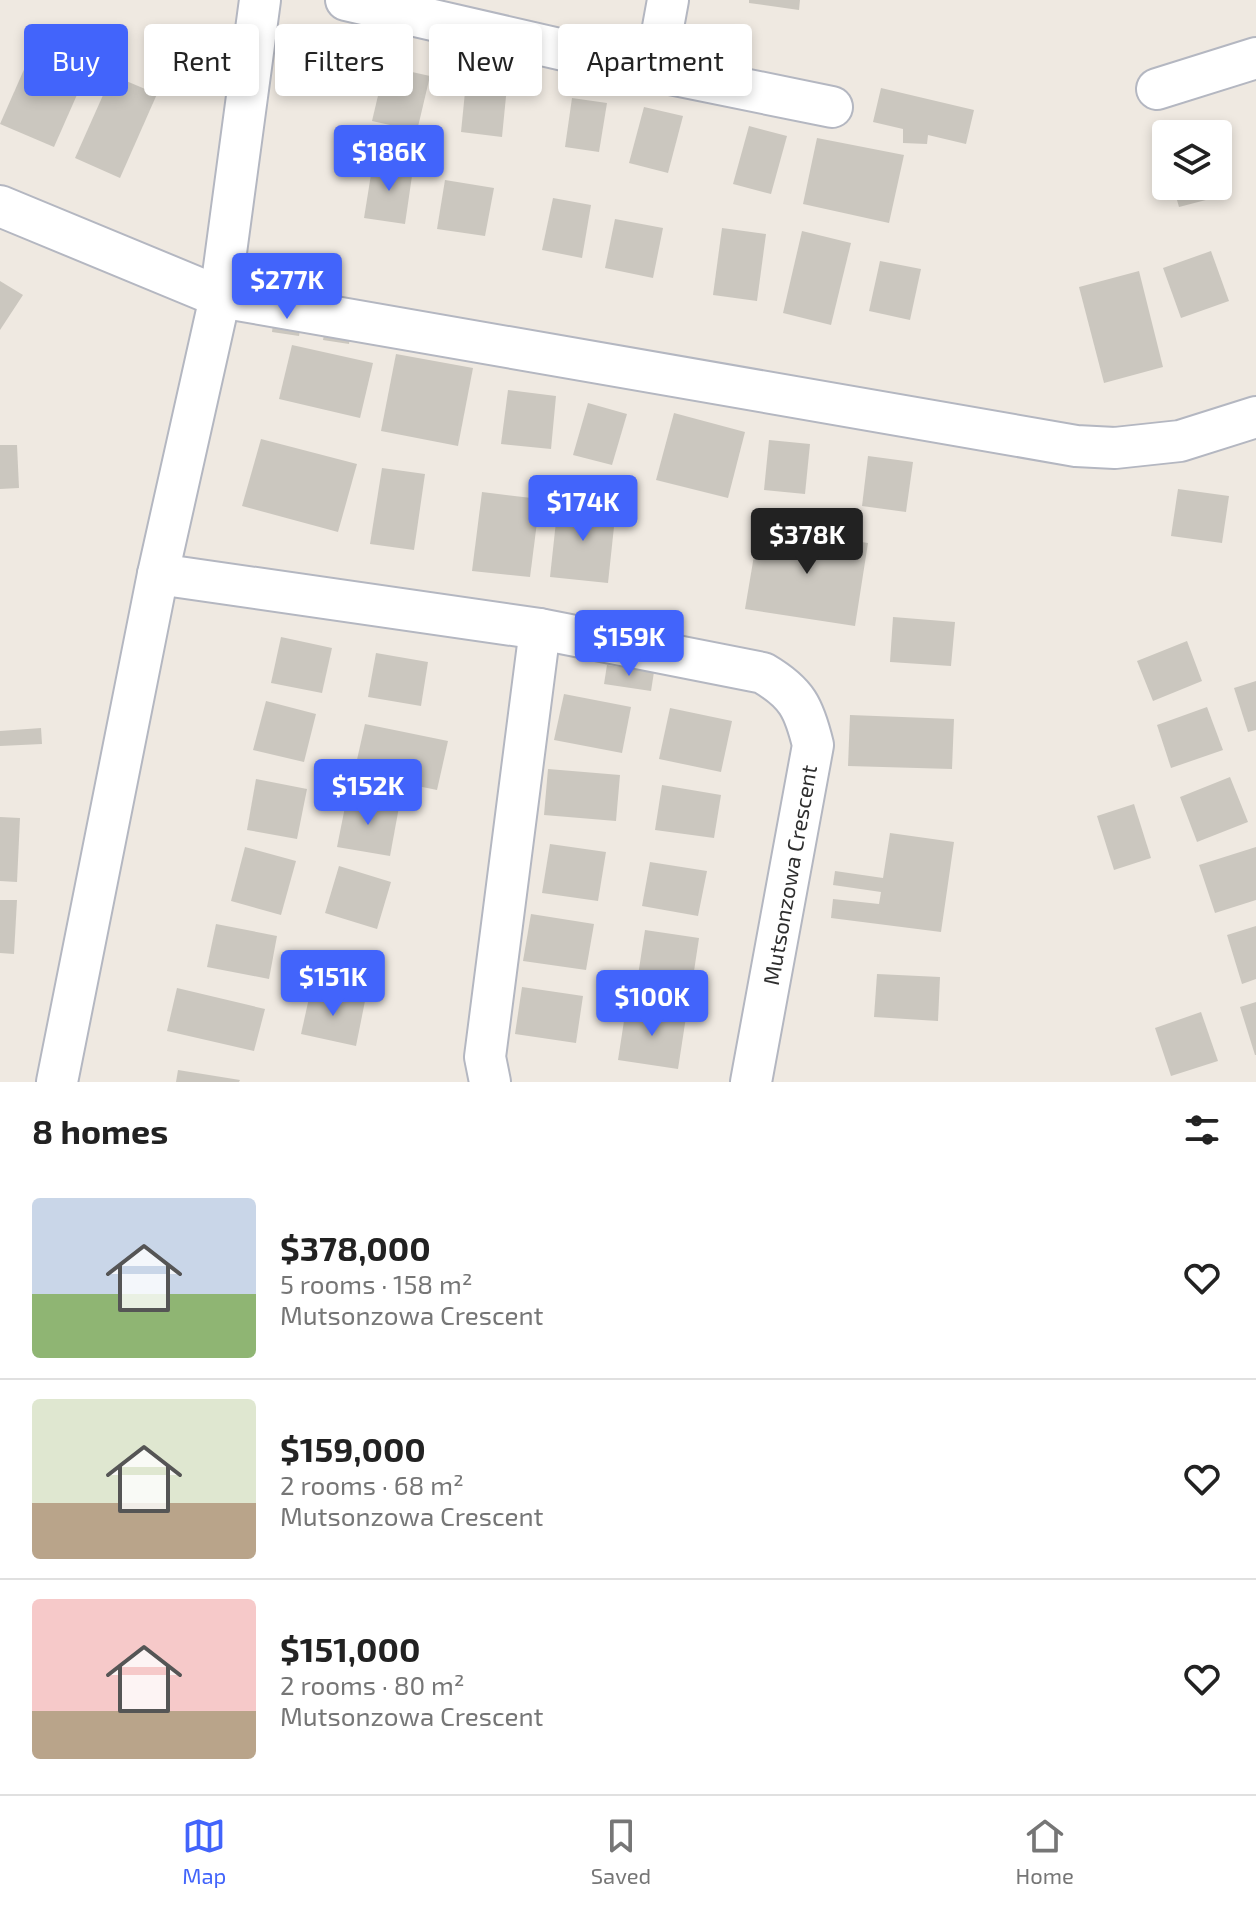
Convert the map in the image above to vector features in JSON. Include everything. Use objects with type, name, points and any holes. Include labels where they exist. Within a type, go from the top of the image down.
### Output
[{"type":"street","points":[[57,1082],[158,574],[220,297],[260,0]]},
{"type":"street","points":[[346,0],[558,49]]},
{"type":"street","points":[[664,24],[668,0]]},
{"type":"street","points":[[1157,89],[1256,58]]},
{"type":"street","points":[[752,91],[832,107]]},
{"type":"street","points":[[0,206],[220,297],[1076,446],[1115,448],[1180,441],[1256,417]]},
{"type":"street","name":"Mutsonzowa Crescent","points":[[158,574],[540,629],[763,673],[784,685],[804,710],[813,745],[751,1082]]},
{"type":"street","points":[[490,1082],[485,1057],[540,629]]},
{"type":"building","points":[[749,0],[800,0],[799,10],[749,3]]},
{"type":"building","points":[[24,70],[24,96],[76,96],[54,147],[0,124]]},
{"type":"building","points":[[413,72],[429,76],[417,131],[372,121],[378,96],[413,96]]},
{"type":"building","points":[[128,82],[144,89],[144,96],[156,96],[120,178],[75,158],[103,96],[128,96]]},
{"type":"building","points":[[881,88],[974,110],[966,144],[928,135],[927,144],[903,143],[903,129],[873,122]]},
{"type":"building","points":[[465,96],[506,96],[502,137],[461,132]]},
{"type":"building","points":[[572,98],[607,103],[599,152],[565,147]]},
{"type":"building","points":[[644,107],[683,116],[668,173],[629,163]]},
{"type":"building","points":[[749,126],[787,136],[771,194],[733,184]]},
{"type":"building","points":[[817,138],[904,155],[889,223],[803,204]]},
{"type":"building","points":[[373,162],[413,169],[405,224],[364,218]]},
{"type":"building","points":[[445,180],[494,188],[485,236],[437,229]]},
{"type":"building","points":[[553,198],[591,205],[582,258],[542,250]]},
{"type":"building","points":[[1177,200],[1206,200],[1179,207]]},
{"type":"building","points":[[615,219],[663,228],[653,278],[605,268]]},
{"type":"building","points":[[722,228],[766,234],[757,301],[713,295]]},
{"type":"building","points":[[802,231],[851,243],[831,325],[783,313]]},
{"type":"building","points":[[1211,251],[1229,301],[1181,318],[1163,268]]},
{"type":"building","points":[[880,261],[921,269],[910,320],[869,311]]},
{"type":"building","points":[[1139,271],[1163,367],[1104,383],[1079,287]]},
{"type":"building","points":[[0,281],[23,295],[0,330]]},
{"type":"building","points":[[275,307],[303,311],[299,336],[272,332]]},
{"type":"building","points":[[327,319],[352,324],[349,344],[323,340]]},
{"type":"building","points":[[292,345],[373,363],[360,418],[279,399]]},
{"type":"building","points":[[396,354],[473,368],[458,446],[381,431]]},
{"type":"building","points":[[508,390],[556,396],[551,449],[501,444]]},
{"type":"building","points":[[588,403],[627,414],[612,465],[573,455]]},
{"type":"building","points":[[674,413],[745,432],[728,498],[656,480]]},
{"type":"building","points":[[261,439],[357,464],[338,532],[242,506]]},
{"type":"building","points":[[769,440],[810,444],[805,494],[764,490]]},
{"type":"building","points":[[0,445],[17,445],[19,488],[0,489]]},
{"type":"building","points":[[868,456],[913,462],[906,512],[862,506]]},
{"type":"building","points":[[382,468],[425,474],[414,550],[370,544]]},
{"type":"building","points":[[1178,489],[1229,496],[1222,543],[1171,536]]},
{"type":"building","points":[[482,492],[540,499],[530,577],[472,571]]},
{"type":"building","points":[[558,503],[616,508],[608,583],[550,577]]},
{"type":"building","points":[[759,526],[868,543],[855,626],[745,609]]},
{"type":"building","points":[[893,617],[955,622],[951,666],[890,662]]},
{"type":"building","points":[[281,637],[332,648],[322,693],[271,683]]},
{"type":"building","points":[[1187,641],[1202,681],[1153,701],[1137,661]]},
{"type":"building","points":[[376,653],[428,662],[421,706],[368,697]]},
{"type":"building","points":[[607,665],[654,672],[651,691],[604,684]]},
{"type":"building","points":[[1256,681],[1256,730],[1248,732],[1234,688]]},
{"type":"building","points":[[564,694],[631,707],[622,753],[554,740]]},
{"type":"building","points":[[266,701],[316,714],[304,762],[253,750]]},
{"type":"building","points":[[1207,707],[1223,750],[1171,768],[1157,725]]},
{"type":"building","points":[[670,708],[732,721],[721,772],[659,759]]},
{"type":"building","points":[[850,715],[954,719],[952,769],[848,766]]},
{"type":"building","points":[[365,724],[448,741],[437,790],[354,773]]},
{"type":"building","points":[[41,728],[42,744],[0,746],[0,731]]},
{"type":"building","points":[[548,769],[620,775],[616,821],[544,815]]},
{"type":"building","points":[[1230,777],[1248,822],[1197,842],[1180,797]]},
{"type":"building","points":[[256,779],[307,789],[297,839],[247,830]]},
{"type":"building","points":[[662,785],[721,795],[714,838],[655,830]]},
{"type":"building","points":[[347,797],[399,807],[390,856],[337,847]]},
{"type":"building","points":[[1134,804],[1151,858],[1114,870],[1097,816]]},
{"type":"building","points":[[0,817],[20,818],[17,882],[0,881]]},
{"type":"building","points":[[890,833],[954,842],[941,932],[831,918],[833,899],[879,904],[881,892],[833,885],[835,871],[883,878]]},
{"type":"building","points":[[550,844],[606,852],[598,901],[542,893]]},
{"type":"building","points":[[245,847],[296,861],[281,915],[231,901]]},
{"type":"building","points":[[1256,847],[1256,900],[1215,913],[1199,865]]},
{"type":"building","points":[[650,862],[707,871],[698,916],[642,906]]},
{"type":"building","points":[[339,866],[391,882],[377,929],[325,913]]},
{"type":"building","points":[[0,900],[17,900],[14,954],[0,953]]},
{"type":"building","points":[[531,914],[594,924],[586,970],[523,961]]},
{"type":"building","points":[[216,924],[277,936],[269,979],[207,967]]},
{"type":"building","points":[[1256,926],[1256,979],[1242,984],[1227,935]]},
{"type":"building","points":[[645,930],[699,938],[691,991],[637,982]]},
{"type":"building","points":[[877,974],[940,977],[938,1021],[874,1017]]},
{"type":"building","points":[[522,987],[583,996],[576,1043],[515,1034]]},
{"type":"building","points":[[177,988],[265,1009],[254,1051],[167,1031]]},
{"type":"building","points":[[311,989],[365,1001],[356,1046],[301,1034]]},
{"type":"building","points":[[1256,1002],[1256,1055],[1255,1055],[1240,1007]]},
{"type":"building","points":[[626,1008],[686,1017],[678,1069],[618,1060]]},
{"type":"building","points":[[1201,1012],[1218,1061],[1171,1076],[1155,1028]]},
{"type":"building","points":[[178,1070],[240,1080],[176,1082]]}]
